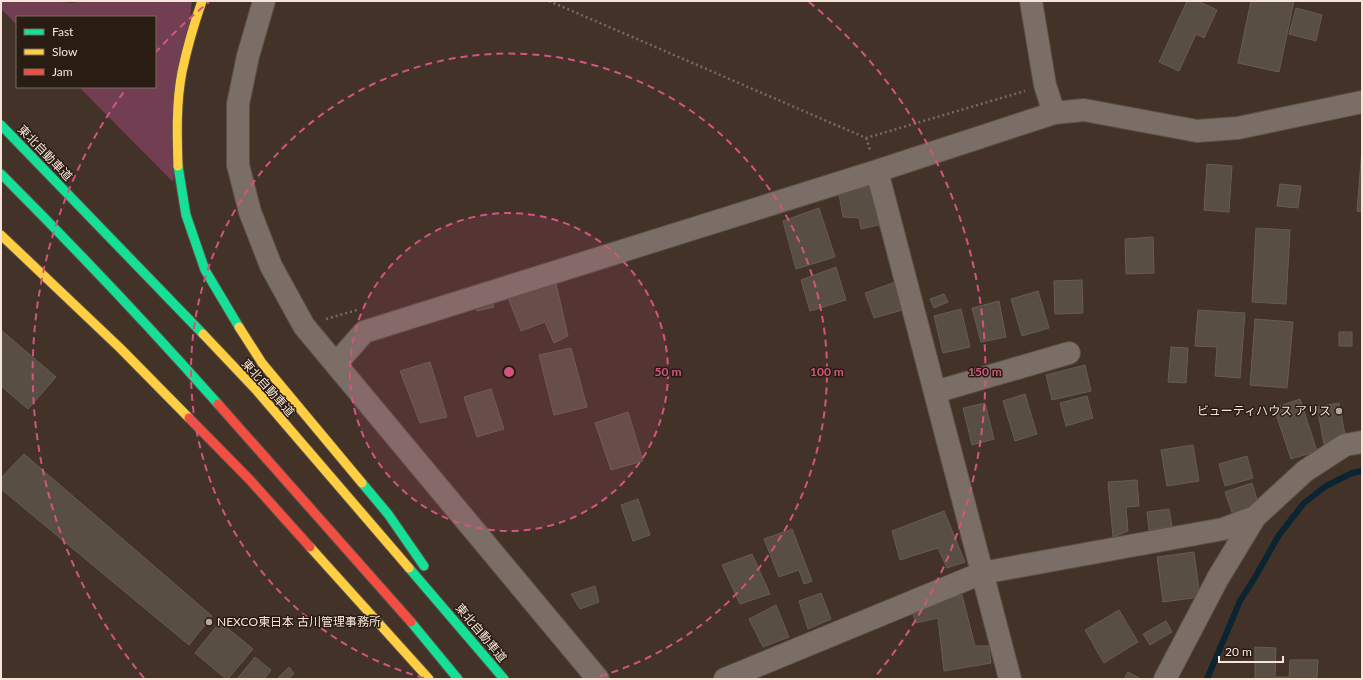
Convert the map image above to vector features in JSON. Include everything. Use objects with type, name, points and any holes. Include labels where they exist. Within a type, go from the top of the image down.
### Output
[{"type":"highway","points":[[202,1],[190,38],[182,73],[177,120],[178,166],[186,215],[205,270],[262,363],[388,514],[428,572]]},
{"type":"highway","name":"東北自動車道","points":[[1,125],[187,317],[257,392],[504,679]]},
{"type":"highway","points":[[1,174],[74,246],[159,337],[425,637],[458,679]]},
{"type":"highway","points":[[1,235],[120,348],[249,479],[429,679]]},
{"type":"highway","points":[[436,585],[480,650]]},
{"type":"street","points":[[264,1],[248,56],[238,104],[238,165],[250,212],[270,266],[304,326],[598,679]]},
{"type":"street","points":[[1031,1],[1045,85],[1054,113]]},
{"type":"street","points":[[336,364],[364,332],[877,171],[1054,113],[1084,110],[1197,131],[1238,128],[1362,102]]},
{"type":"street","points":[[877,171],[1010,679]]},
{"type":"street","points":[[935,392],[1069,353]]},
{"type":"street","points":[[1164,679],[1218,578],[1255,517],[1305,471],[1345,445],[1362,442]]},
{"type":"street","points":[[725,679],[982,572],[1223,529],[1255,517]]},
{"type":"path","points":[[549,1],[866,138],[1045,85]]},
{"type":"shaded area","points":[[1,1],[50,1],[73,3],[81,1],[192,1],[173,182],[80,88],[156,88],[156,16],[16,16],[16,24],[1,9]]},
{"type":"building","points":[[1187,1],[1198,1],[1217,10],[1204,38],[1196,34],[1179,71],[1159,62]]},
{"type":"building","points":[[1251,1],[1294,1],[1279,72],[1238,63]]},
{"type":"building","points":[[1296,8],[1322,15],[1316,41],[1289,34]]},
{"type":"building","points":[[1362,149],[1362,212],[1357,211]]},
{"type":"building","points":[[1207,164],[1232,166],[1229,212],[1204,210]]},
{"type":"building","points":[[1280,184],[1301,186],[1298,208],[1277,206]]},
{"type":"building","points":[[871,186],[879,225],[861,229],[859,218],[843,217],[839,194]]},
{"type":"building","points":[[819,208],[835,257],[796,269],[783,221]]},
{"type":"building","points":[[1256,228],[1290,230],[1286,304],[1252,302]]},
{"type":"building","points":[[1153,237],[1154,273],[1126,274],[1125,239]]},
{"type":"building","points":[[836,267],[846,300],[810,311],[801,280]]},
{"type":"building","points":[[555,279],[568,336],[554,343],[545,322],[521,331],[506,292]]},
{"type":"building","points":[[1082,280],[1083,313],[1055,314],[1054,281]]},
{"type":"building","points":[[898,281],[906,309],[874,318],[865,293]]},
{"type":"building","points":[[1038,291],[1049,328],[1022,336],[1011,299]]},
{"type":"building","points":[[944,294],[948,302],[934,308],[930,299]]},
{"type":"building","points":[[491,298],[494,307],[477,311],[474,305]]},
{"type":"building","points":[[999,301],[1006,337],[981,342],[972,308]]},
{"type":"building","points":[[961,309],[970,347],[943,353],[934,316]]},
{"type":"building","points":[[1198,310],[1245,313],[1240,378],[1215,376],[1217,347],[1195,346]]},
{"type":"building","points":[[1255,319],[1293,322],[1287,388],[1250,385]]},
{"type":"building","points":[[1,330],[56,377],[28,409],[1,386]]},
{"type":"building","points":[[1339,332],[1352,332],[1352,346],[1339,346]]},
{"type":"building","points":[[1171,347],[1188,348],[1186,383],[1168,382]]},
{"type":"building","points":[[571,348],[587,407],[554,415],[539,355]]},
{"type":"building","points":[[430,362],[447,417],[420,423],[400,371]]},
{"type":"building","points":[[1085,365],[1091,391],[1052,400],[1046,375]]},
{"type":"building","points":[[491,389],[504,429],[477,437],[464,397]]},
{"type":"building","points":[[1025,394],[1037,434],[1015,441],[1003,401]]},
{"type":"building","points":[[1087,396],[1093,418],[1066,426],[1060,403]]},
{"type":"building","points":[[1300,399],[1317,451],[1291,459],[1274,408]]},
{"type":"building","points":[[985,403],[994,439],[972,445],[963,408]]},
{"type":"building","points":[[1339,403],[1346,440],[1324,444],[1317,407]]},
{"type":"building","points":[[628,412],[643,461],[611,470],[595,423]]},
{"type":"building","points":[[1193,445],[1199,481],[1167,486],[1161,450]]},
{"type":"building","points":[[24,454],[212,616],[189,645],[1,489],[1,478]]},
{"type":"building","points":[[1247,456],[1253,478],[1225,486],[1219,464]]},
{"type":"building","points":[[1137,480],[1139,506],[1126,507],[1128,531],[1113,537],[1108,482]]},
{"type":"building","points":[[1252,483],[1259,506],[1233,515],[1225,492]]},
{"type":"building","points":[[638,499],[650,535],[633,541],[621,505]]},
{"type":"building","points":[[1169,509],[1172,526],[1149,530],[1147,512]]},
{"type":"building","points":[[944,511],[965,562],[947,568],[938,548],[900,560],[892,531]]},
{"type":"building","points":[[792,529],[812,581],[804,584],[799,570],[779,577],[764,539]]},
{"type":"building","points":[[1194,552],[1200,597],[1163,602],[1157,557]]},
{"type":"building","points":[[752,554],[770,594],[740,604],[722,565]]},
{"type":"building","points":[[595,586],[599,602],[580,609],[571,594]]},
{"type":"building","points":[[821,593],[831,619],[808,629],[799,601]]},
{"type":"building","points":[[962,595],[975,646],[989,646],[991,663],[944,671],[938,618],[916,623],[911,608]]},
{"type":"building","points":[[776,605],[789,637],[763,647],[749,619]]},
{"type":"building","points":[[1119,610],[1138,642],[1104,663],[1085,630]]},
{"type":"building","points":[[1166,621],[1172,632],[1150,645],[1143,634]]},
{"type":"building","points":[[220,622],[253,649],[228,679],[226,679],[195,653]]},
{"type":"building","points":[[1255,647],[1276,648],[1275,677],[1289,677],[1290,660],[1318,660],[1317,679],[1255,679]]},
{"type":"building","points":[[255,657],[271,670],[264,679],[237,679]]},
{"type":"building","points":[[289,667],[294,674],[288,679],[277,679]]},
{"type":"building","points":[[1128,672],[1141,679],[1124,679]]},
{"type":"waterway","points":[[1207,679],[1240,601],[1279,535],[1304,503],[1326,486],[1352,473],[1362,471]]},
{"type":"traffic: fast","points":[[1,125],[203,334]]},
{"type":"traffic: fast","points":[[178,166],[186,215],[205,270],[239,327]]},
{"type":"traffic: fast","points":[[1,174],[57,230],[218,404]]},
{"type":"traffic: fast","points":[[362,483],[388,514],[424,566]]},
{"type":"traffic: fast","points":[[409,568],[504,679]]},
{"type":"traffic: fast","points":[[411,622],[458,679]]},
{"type":"traffic: slow","points":[[178,166],[177,119],[180,84],[188,45],[202,1]]},
{"type":"traffic: slow","points":[[1,235],[120,348],[189,418]]},
{"type":"traffic: slow","points":[[239,327],[262,363],[362,483]]},
{"type":"traffic: slow","points":[[203,334],[257,391],[409,568]]},
{"type":"traffic: slow","points":[[310,547],[429,679]]},
{"type":"traffic: jam","points":[[218,404],[411,622]]},
{"type":"traffic: jam","points":[[189,418],[249,479],[310,547]]},
{"type":"place","name":"ビューティハウス アリス","points":[[1339,411]]},
{"type":"place","name":"NEXCO東日本 古川管理事務所","points":[[209,622]]}]
